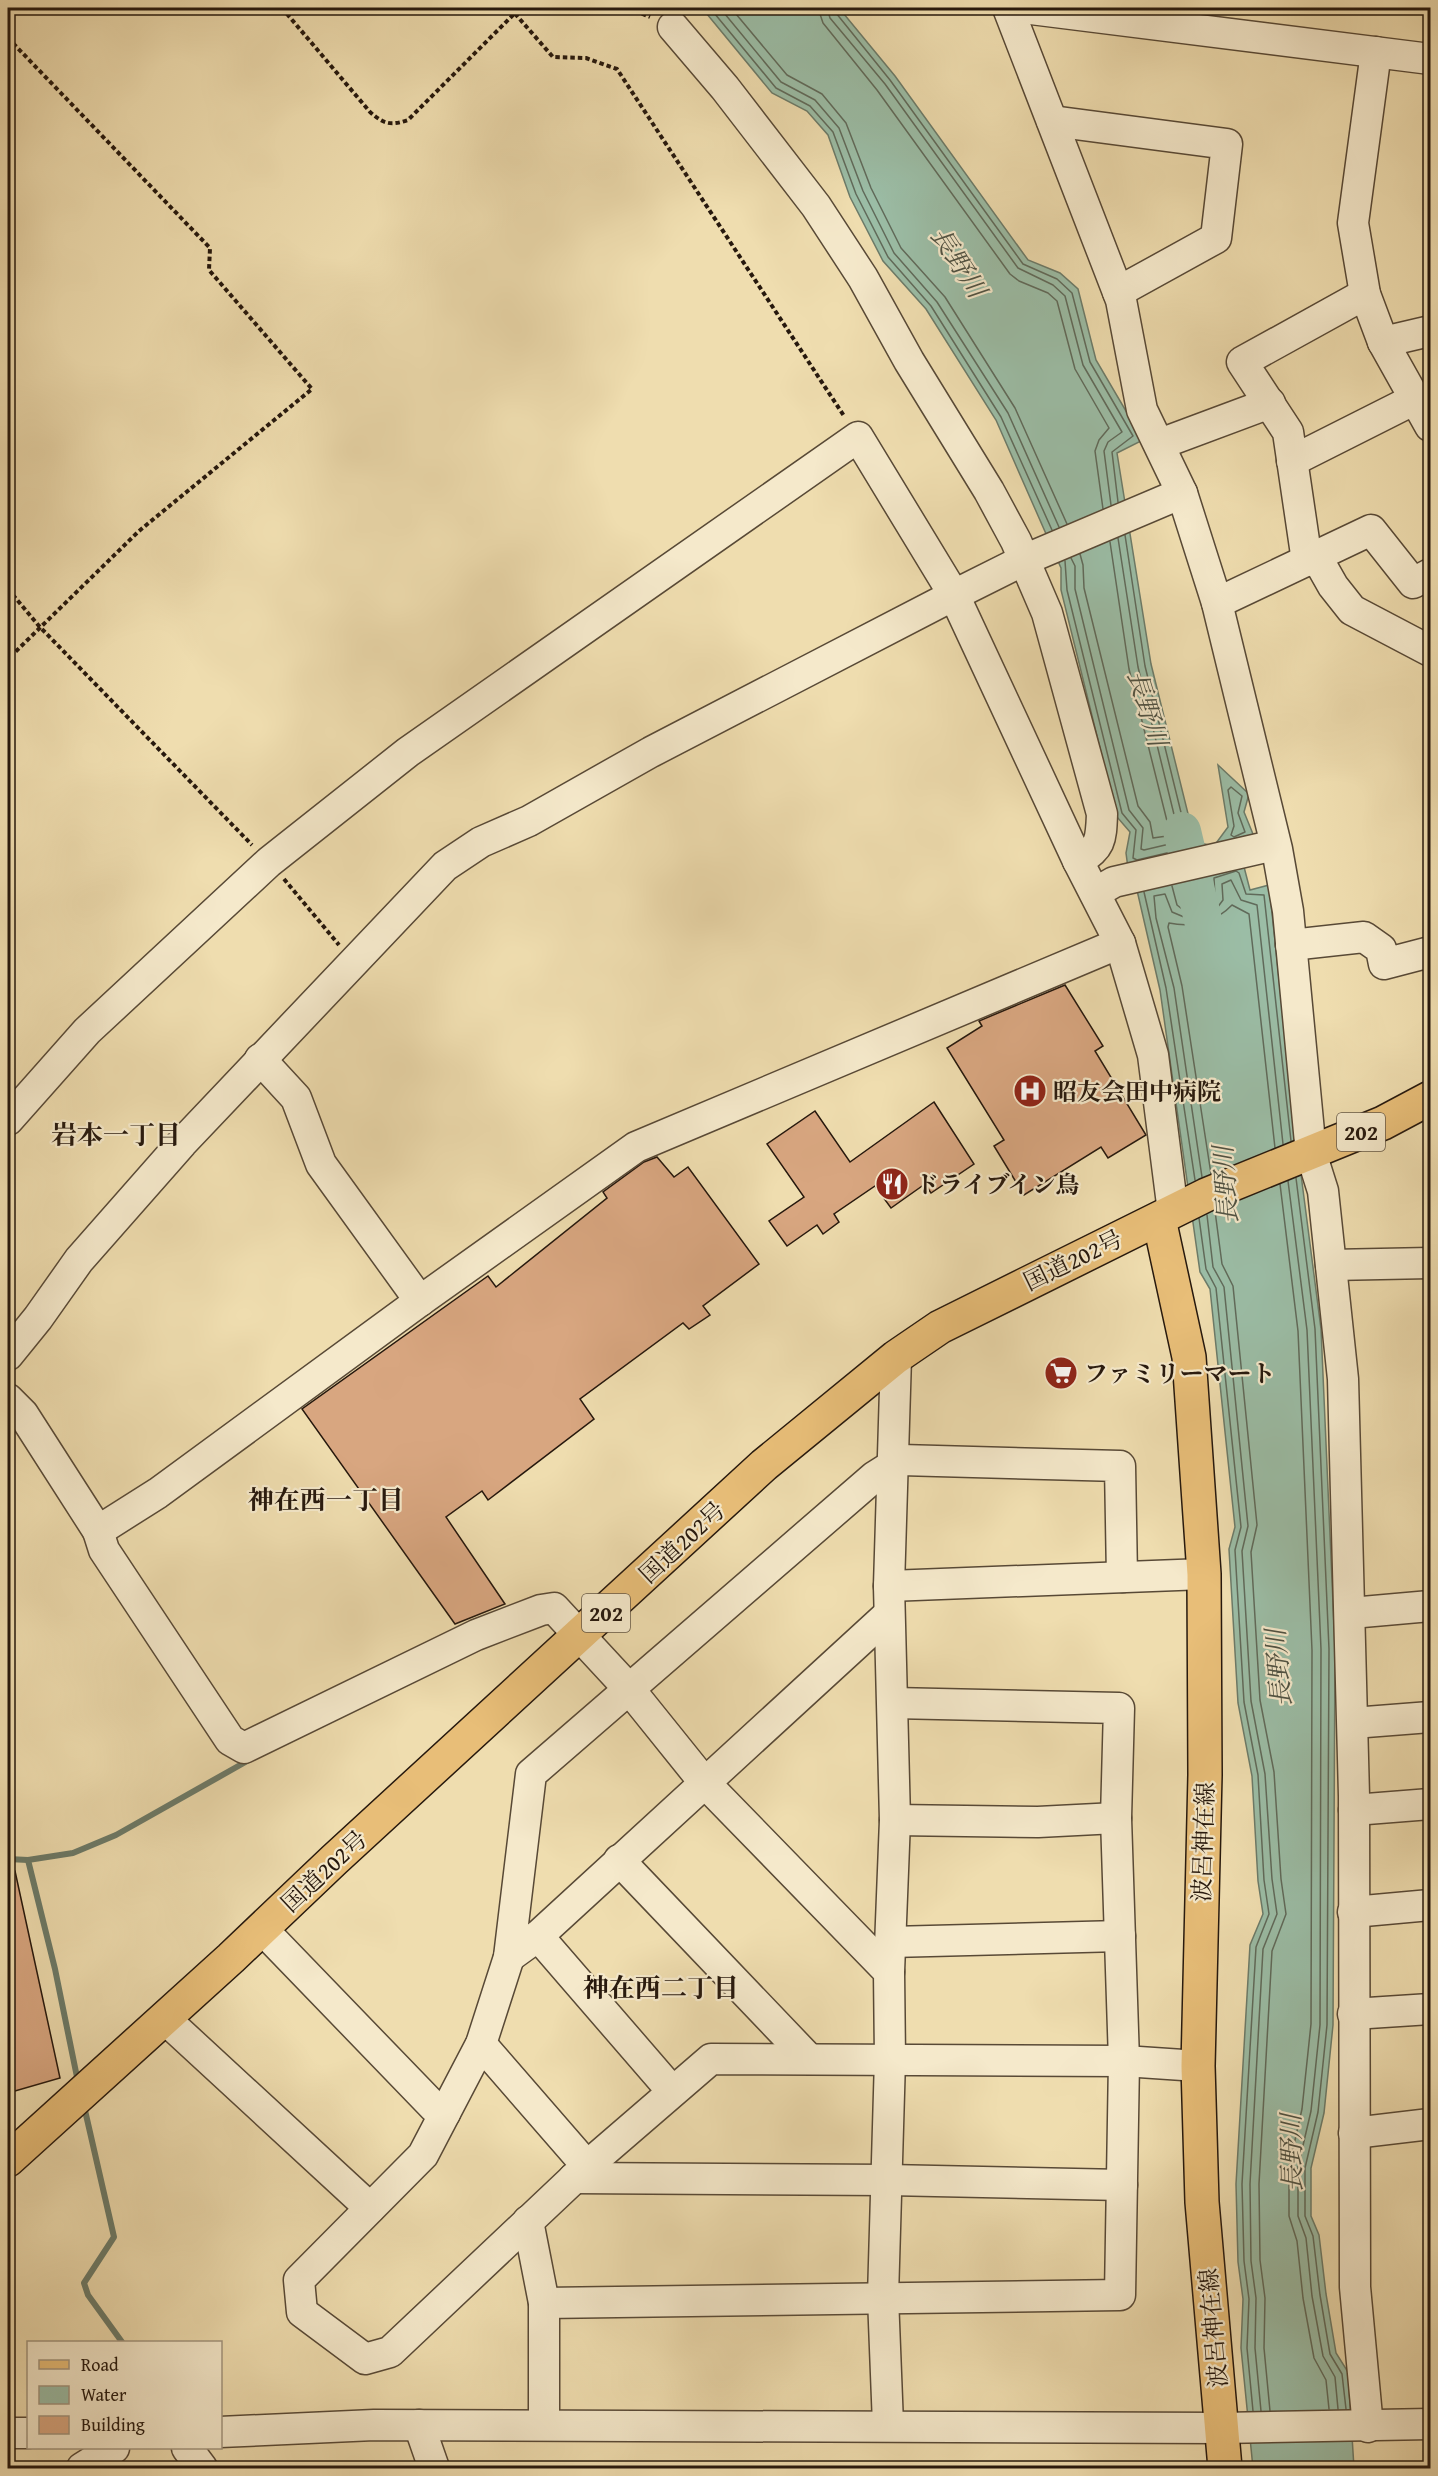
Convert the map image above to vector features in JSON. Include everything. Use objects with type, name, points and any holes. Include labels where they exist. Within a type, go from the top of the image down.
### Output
[{"type":"main road","name":"国道202号","points":[[8,2160],[582,1635],[764,1465],[896,1357],[940,1327],[1206,1195],[1383,1123],[1431,1098]]},
{"type":"main road","name":"波呂神在線","points":[[1166,1215],[1189,1357],[1204,1574],[1205,1775],[1198,2067],[1202,2202],[1225,2469]]},
{"type":"street","points":[[1008,8],[1118,292],[1142,410],[1160,444],[1217,603],[1275,845],[1288,911],[1300,1157],[1323,1191],[1343,1379],[1353,1723],[1355,2287],[1368,2427]]},
{"type":"street","points":[[1023,8],[1431,59]]},
{"type":"street","points":[[673,27],[725,88],[816,206],[863,278],[909,361],[989,491],[1024,560],[1047,613],[1102,814],[1101,836],[1094,852],[1078,861]]},
{"type":"street","points":[[1376,52],[1353,223],[1365,294],[1383,342],[1431,426]]},
{"type":"street","points":[[1052,121],[1227,144],[1216,238],[1118,292]]},
{"type":"street","points":[[1365,294],[1242,362],[1288,432],[1311,558],[1352,610],[1431,651]]},
{"type":"street","points":[[1383,342],[1431,331]]},
{"type":"street","points":[[1292,461],[1415,399]]},
{"type":"street","points":[[1160,444],[1270,403]]},
{"type":"street","points":[[8,1120],[87,1031],[269,862],[408,752],[858,437],[954,595],[1078,861],[1120,943],[1153,1055],[1166,1215]]},
{"type":"street","points":[[8,1355],[38,1318],[79,1260],[182,1143],[352,961],[445,866],[481,842],[529,821],[651,752],[954,595],[1024,560],[1178,495]]},
{"type":"street","points":[[1217,603],[1371,530],[1413,584],[1431,574]]},
{"type":"street","points":[[1095,893],[1114,882],[1275,845]]},
{"type":"street","points":[[1291,945],[1364,937],[1380,949],[1384,964],[1431,952]]},
{"type":"street","points":[[98,1530],[158,1493],[420,1301],[636,1147],[1120,943]]},
{"type":"street","points":[[260,1059],[296,1098],[321,1164],[420,1301]]},
{"type":"street","points":[[1331,1265],[1431,1263]]},
{"type":"street","points":[[888,2425],[883,2297],[888,2180],[889,1972],[895,1820],[889,1600],[896,1357]]},
{"type":"street","points":[[8,1399],[23,1414],[98,1530],[104,1550],[230,1740],[244,1748],[476,1635],[541,1610],[554,1608],[582,1635],[630,1690],[704,1782],[889,1972]]},
{"type":"street","points":[[1122,1577],[1120,1466],[901,1461],[874,1477],[531,1774],[509,1957],[480,2044],[423,2155],[299,2280],[302,2312],[365,2359],[390,2352],[580,2172],[711,2059],[1124,2061],[1198,2067]]},
{"type":"street","points":[[509,1957],[538,1936],[704,1782],[889,1600],[1122,1577],[1204,1574]]},
{"type":"street","points":[[1351,1612],[1431,1606]]},
{"type":"street","points":[[544,2303],[1120,2295],[1124,2061],[1116,1818],[1119,1708],[893,1703]]},
{"type":"street","points":[[1353,1723],[1431,1717]]},
{"type":"street","points":[[1354,1810],[1431,1804]]},
{"type":"street","points":[[895,1820],[1038,1822],[1116,1818]]},
{"type":"street","points":[[619,1860],[809,2059]]},
{"type":"street","points":[[1353,1912],[1431,1905]]},
{"type":"street","points":[[262,1929],[434,2107],[445,2112]]},
{"type":"street","points":[[538,1936],[672,2091]]},
{"type":"street","points":[[891,1942],[1120,1936]]},
{"type":"street","points":[[1353,2014],[1431,2009]]},
{"type":"street","points":[[164,2018],[370,2208]]},
{"type":"street","points":[[480,2044],[580,2172]]},
{"type":"street","points":[[1354,2133],[1431,2124]]},
{"type":"street","points":[[580,2172],[1122,2186]]},
{"type":"street","points":[[528,2221],[544,2303],[544,2425]]},
{"type":"street","points":[[222,2432],[419,2425],[1222,2428],[1431,2424]]},
{"type":"street","points":[[419,2425],[434,2469]]},
{"type":"street","points":[[8,2433],[27,2433]]},
{"type":"street","points":[[82,2469],[112,2449]]},
{"type":"street","points":[[188,2449],[202,2469]]},
{"type":"path","points":[[282,8],[370,112],[384,124],[395,124],[408,120],[515,13]]},
{"type":"path","points":[[510,8],[553,57],[586,58],[617,69],[858,437]]},
{"type":"path","points":[[8,38],[210,248],[210,270],[312,389],[139,531],[39,626],[8,659]]},
{"type":"path","points":[[8,590],[39,626],[269,862],[352,961]]},
{"type":"water","points":[[702,8],[839,8],[895,76],[1028,260],[1060,273],[1078,289],[1096,360],[1143,440],[1117,453],[1151,664],[1195,842],[1214,846],[1228,827],[1218,765],[1249,794],[1244,812],[1255,839],[1128,868],[1126,853],[1130,832],[1117,817],[1061,590],[1061,568],[996,420],[926,309],[883,261],[850,197],[828,135],[807,111],[772,93]]},
{"type":"water","points":[[1243,863],[1250,890],[1269,885],[1295,1128],[1321,1329],[1335,1649],[1333,2025],[1324,2113],[1311,2168],[1311,2216],[1319,2235],[1336,2353],[1348,2372],[1354,2468],[1253,2468],[1241,2348],[1243,2299],[1238,2262],[1236,2184],[1250,1945],[1263,1914],[1258,1881],[1252,1776],[1238,1703],[1229,1549],[1235,1527],[1210,1289],[1200,1272],[1160,990],[1136,886],[1176,877],[1183,904],[1209,897],[1206,873]]},
{"type":"building","points":[[1065,985],[1103,1046],[1095,1051],[1146,1135],[1108,1158],[1101,1147],[1024,1195],[994,1146],[1004,1140],[947,1048],[982,1026],[979,1021]]},
{"type":"building","points":[[934,1102],[974,1164],[931,1193],[925,1184],[891,1208],[875,1186],[834,1214],[839,1222],[823,1234],[817,1225],[787,1246],[769,1221],[804,1197],[767,1144],[815,1111],[850,1162]]},
{"type":"building","points":[[657,1157],[674,1177],[688,1167],[759,1264],[703,1306],[710,1315],[689,1329],[683,1323],[580,1399],[594,1419],[488,1500],[482,1491],[446,1517],[505,1604],[455,1624],[302,1409],[488,1276],[496,1287],[607,1198],[603,1192],[644,1162]]},
{"type":"building","points":[[15,1871],[60,2078],[8,2093],[8,1872]]},
{"type":"waterway","name":"長野川","points":[[1182,831],[1210,950]]},
{"type":"waterway","points":[[8,1859],[28,1860],[73,1853],[116,1835],[249,1760]]},
{"type":"waterway","points":[[28,1860],[55,1969],[78,2082]]},
{"type":"waterway","points":[[84,2106],[114,2237],[84,2283],[88,2295],[121,2341]]},
{"type":"place","name":"昭友会田中病院","points":[[1030,1091]]},
{"type":"place","name":"ドライブイン鳥","points":[[892,1184]]},
{"type":"place","name":"ファミリーマート","points":[[1061,1373]]},
{"type":"district","name":"岩本一丁目","points":[[116,1134]]},
{"type":"district","name":"神在西一丁目","points":[[326,1499]]},
{"type":"district","name":"神在西二丁目","points":[[661,1987]]}]
